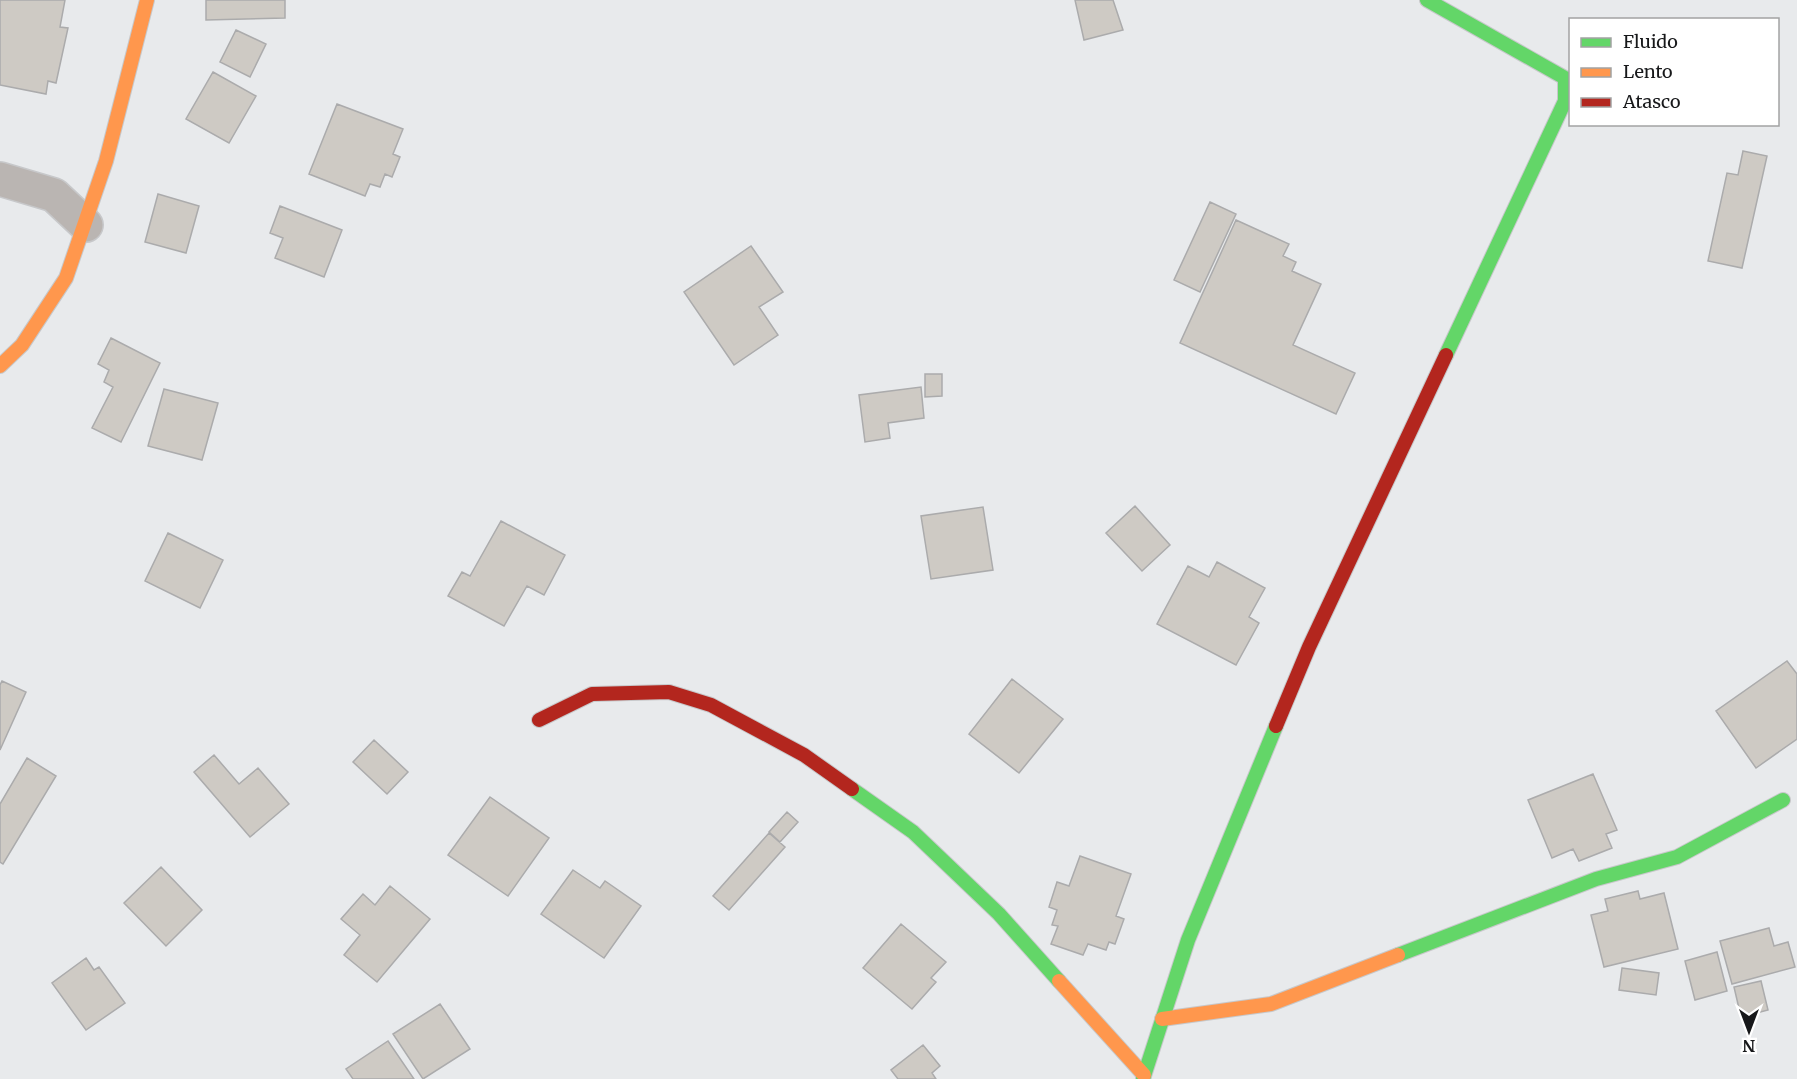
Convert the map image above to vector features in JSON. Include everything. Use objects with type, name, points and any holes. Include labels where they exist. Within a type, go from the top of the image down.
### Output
[{"type":"street","points":[[0,366],[22,345],[66,278],[106,161],[147,0]]},
{"type":"street","points":[[1143,1077],[1188,940],[1309,647],[1564,101],[1564,78],[1427,0]]},
{"type":"street","points":[[0,178],[54,195],[86,225]]},
{"type":"street","points":[[539,720],[592,694],[669,692],[711,705],[804,755],[914,832],[999,914],[1143,1077]]},
{"type":"street","points":[[1162,1019],[1271,1004],[1596,879],[1677,857],[1783,801]]},
{"type":"building","points":[[0,0],[65,0],[60,27],[68,28],[56,83],[48,81],[46,94],[0,85]]},
{"type":"building","points":[[206,0],[285,0],[285,18],[206,20]]},
{"type":"building","points":[[1075,0],[1113,0],[1123,30],[1084,40]]},
{"type":"building","points":[[236,30],[266,44],[250,77],[220,62]]},
{"type":"building","points":[[213,72],[256,96],[229,143],[186,119]]},
{"type":"building","points":[[337,104],[403,129],[393,154],[400,157],[392,177],[385,174],[380,187],[370,184],[365,196],[309,174]]},
{"type":"building","points":[[1743,151],[1767,156],[1742,268],[1708,261],[1727,173],[1738,175]]},
{"type":"building","points":[[158,194],[199,206],[186,253],[145,242]]},
{"type":"building","points":[[1210,202],[1236,214],[1200,292],[1174,280]]},
{"type":"building","points":[[280,206],[342,230],[324,277],[275,258],[283,238],[270,233]]},
{"type":"building","points":[[1236,220],[1289,244],[1283,256],[1296,262],[1292,271],[1321,284],[1293,345],[1355,373],[1336,414],[1180,343]]},
{"type":"building","points":[[751,246],[783,292],[759,307],[778,335],[734,365],[684,292]]},
{"type":"building","points":[[111,338],[160,363],[121,442],[92,428],[113,387],[104,382],[109,370],[98,364]]},
{"type":"building","points":[[925,374],[942,374],[942,396],[925,397]]},
{"type":"building","points":[[921,387],[924,418],[888,423],[890,438],[865,442],[859,395]]},
{"type":"building","points":[[164,389],[218,403],[202,460],[148,446]]},
{"type":"building","points":[[1135,506],[1170,545],[1142,571],[1106,533]]},
{"type":"building","points":[[983,507],[993,570],[931,579],[921,516]]},
{"type":"building","points":[[501,521],[565,555],[544,595],[527,586],[504,626],[448,596],[462,572],[470,576]]},
{"type":"building","points":[[168,533],[223,560],[200,608],[145,581]]},
{"type":"building","points":[[1217,562],[1265,588],[1249,617],[1259,623],[1236,665],[1157,624],[1188,566],[1209,577]]},
{"type":"building","points":[[1787,661],[1797,674],[1797,739],[1756,768],[1716,711]]},
{"type":"building","points":[[1012,679],[1063,719],[1019,773],[969,734]]},
{"type":"building","points":[[2,681],[26,692],[0,750],[0,685]]},
{"type":"building","points":[[374,740],[408,772],[387,794],[353,762]]},
{"type":"building","points":[[214,755],[239,784],[258,768],[289,804],[250,837],[194,772]]},
{"type":"building","points":[[27,758],[56,776],[3,864],[0,862],[0,804]]},
{"type":"building","points":[[1593,774],[1617,830],[1606,834],[1612,848],[1579,861],[1573,849],[1552,858],[1528,800]]},
{"type":"building","points":[[490,797],[549,838],[508,896],[448,855]]},
{"type":"building","points":[[787,812],[798,822],[780,842],[769,832]]},
{"type":"building","points":[[769,833],[785,847],[729,910],[713,896]]},
{"type":"building","points":[[1080,856],[1131,874],[1116,916],[1124,919],[1115,944],[1109,942],[1106,950],[1088,944],[1083,955],[1051,944],[1058,926],[1052,925],[1057,910],[1049,907],[1057,882],[1069,886]]},
{"type":"building","points":[[161,867],[202,910],[166,946],[124,903]]},
{"type":"building","points":[[573,870],[600,888],[605,881],[641,906],[604,958],[541,914]]},
{"type":"building","points":[[390,886],[430,919],[377,982],[344,955],[360,935],[341,919],[363,894],[375,905]]},
{"type":"building","points":[[1638,891],[1640,899],[1664,893],[1678,949],[1604,967],[1591,915],[1608,911],[1605,899]]},
{"type":"building","points":[[901,924],[946,962],[931,978],[936,982],[912,1009],[863,968]]},
{"type":"building","points":[[1769,928],[1774,946],[1788,942],[1795,967],[1732,984],[1720,941]]},
{"type":"building","points":[[1717,952],[1727,991],[1695,1000],[1685,961]]},
{"type":"building","points":[[86,958],[94,970],[99,967],[125,1003],[86,1030],[52,983]]},
{"type":"building","points":[[1622,968],[1659,973],[1656,995],[1619,990]]},
{"type":"building","points":[[1761,981],[1768,1010],[1741,1017],[1734,987]]},
{"type":"building","points":[[440,1004],[470,1049],[423,1079],[393,1034]]},
{"type":"building","points":[[388,1041],[414,1079],[353,1079],[346,1069]]},
{"type":"building","points":[[923,1045],[940,1066],[932,1073],[936,1079],[898,1079],[891,1070]]},
{"type":"traffic: fast","points":[[1427,0],[1565,78],[1565,101],[1446,355]]},
{"type":"traffic: fast","points":[[1143,1079],[1188,940],[1276,726]]},
{"type":"traffic: fast","points":[[852,789],[913,832],[999,914],[1059,981]]},
{"type":"traffic: fast","points":[[1398,955],[1596,879],[1677,857],[1783,800]]},
{"type":"traffic: slow","points":[[0,366],[22,345],[66,278],[106,161],[147,0]]},
{"type":"traffic: slow","points":[[1162,1019],[1271,1004],[1398,955]]},
{"type":"traffic: slow","points":[[1059,981],[1144,1075]]},
{"type":"traffic: jam","points":[[1276,726],[1309,647],[1446,355]]},
{"type":"traffic: jam","points":[[539,720],[592,694],[669,692],[711,705],[804,755],[852,789]]}]
